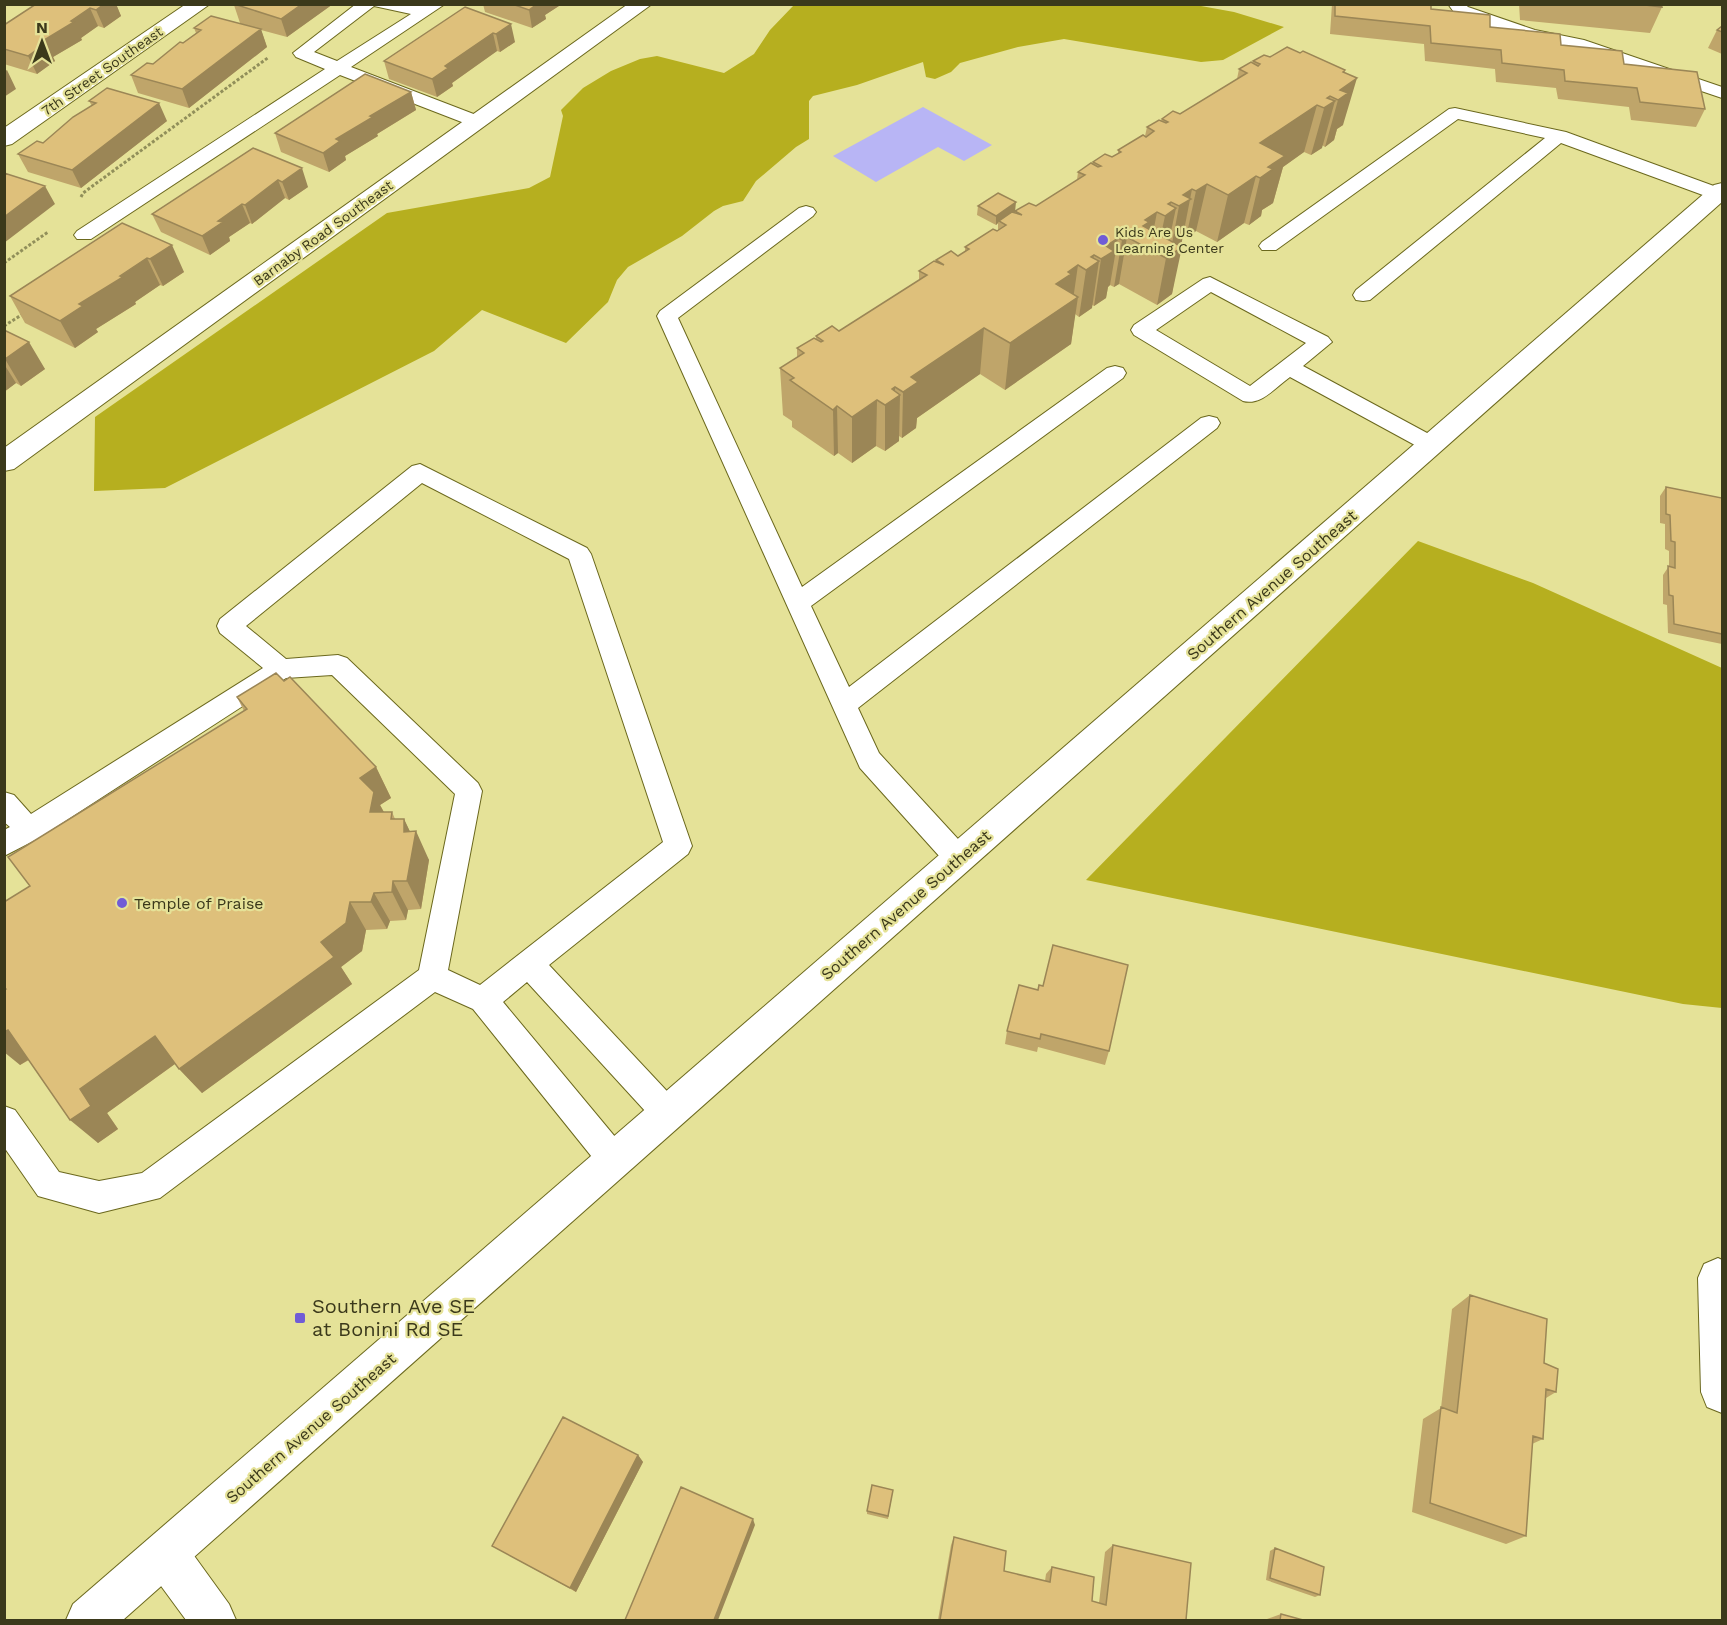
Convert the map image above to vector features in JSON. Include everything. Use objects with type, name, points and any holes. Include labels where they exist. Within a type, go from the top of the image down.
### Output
[{"type":"main road","name":"7th Street Southeast","points":[[4,139],[200,4]]},
{"type":"main road","name":"Barnaby Road Southeast","points":[[4,462],[642,4]]},
{"type":"main road","name":"Southern Avenue Southeast","points":[[89,1620],[166,1555],[1720,192]]},
{"type":"main road","points":[[1718,1278],[1722,1392]]},
{"type":"main road","points":[[166,1555],[213,1620]]},
{"type":"lane","points":[[367,4],[302,53],[478,122]]},
{"type":"lane","points":[[381,4],[432,8]]},
{"type":"lane","points":[[1456,4],[1462,10],[1531,34],[1578,44],[1722,93]]},
{"type":"lane","points":[[84,235],[432,8]]},
{"type":"lane","points":[[1269,246],[1455,113],[1559,136],[1720,192]]},
{"type":"lane","points":[[1363,295],[1559,136]]},
{"type":"lane","points":[[806,212],[667,316],[869,760],[959,859]]},
{"type":"lane","points":[[1210,283],[1321,342],[1288,368],[1251,396],[1140,330],[1210,283]]},
{"type":"lane","points":[[1288,368],[1432,445]]},
{"type":"lane","points":[[798,603],[1115,373]]},
{"type":"lane","points":[[844,705],[1209,423]]},
{"type":"lane","points":[[281,669],[229,626],[420,471],[579,554],[678,846],[483,1000]]},
{"type":"lane","points":[[4,845],[281,669],[338,665],[469,791],[432,976],[149,1187],[99,1197],[49,1185],[4,1120]]},
{"type":"lane","points":[[4,804],[29,830]]},
{"type":"lane","points":[[529,964],[668,1114]]},
{"type":"lane","points":[[432,976],[483,1000],[615,1161]]},
{"type":"path","points":[[78,204],[83,193],[277,51]]},
{"type":"path","points":[[4,263],[53,228]]},
{"type":"path","points":[[4,326],[32,308]]},
{"type":"shaded area","points":[[1190,4],[1234,12],[1284,27],[1223,60],[1201,62],[1064,39],[1018,47],[960,63],[951,72],[935,79],[926,77],[923,62],[857,85],[813,96],[809,101],[809,139],[796,147],[756,181],[743,201],[714,211],[682,236],[628,267],[617,280],[608,302],[566,343],[482,310],[434,351],[165,488],[94,491],[95,417],[387,213],[529,188],[550,177],[563,116],[561,110],[583,88],[611,71],[640,59],[657,56],[724,73],[754,54],[770,30],[794,5]]},
{"type":"shaded area","points":[[1418,541],[1533,583],[1722,668],[1722,1008],[1683,1004],[1086,880]]},
{"type":"water","points":[[923,107],[992,145],[964,161],[938,147],[876,182],[833,156]]},
{"type":"building","points":[[36,4],[104,4],[96,10],[90,8],[71,21],[74,22],[41,42],[46,43],[28,56],[4,49],[4,25]]},
{"type":"building","points":[[234,4],[302,4],[281,19]]},
{"type":"building","points":[[512,4],[537,4],[529,10]]},
{"type":"building","points":[[1335,4],[1431,4],[1431,9],[1490,15],[1490,27],[1560,34],[1561,45],[1622,51],[1624,64],[1697,72],[1705,109],[1640,102],[1637,88],[1565,81],[1564,70],[1502,63],[1501,50],[1431,43],[1430,26],[1335,16]]},
{"type":"building","points":[[1637,4],[1661,4],[1662,7]]},
{"type":"building","points":[[465,7],[511,24],[496,34],[493,33],[445,66],[448,68],[432,79],[384,61]]},
{"type":"building","points":[[211,16],[261,29],[182,89],[131,75],[147,63],[153,64],[180,42],[183,43],[201,30],[194,28]]},
{"type":"building","points":[[1287,47],[1300,53],[1303,51],[1357,78],[1340,90],[1348,93],[1338,100],[1330,96],[1327,98],[1335,101],[1324,108],[1317,105],[1260,143],[1285,156],[1268,167],[1273,169],[1260,178],[1256,176],[1228,195],[1207,184],[1196,191],[1192,189],[1183,195],[1191,199],[1179,206],[1171,202],[1168,204],[1176,208],[1165,216],[1157,212],[1145,220],[1149,222],[1143,226],[1182,247],[1166,258],[1127,237],[1122,240],[1118,238],[1106,246],[1114,251],[1101,259],[1094,255],[1091,257],[1099,261],[1086,270],[1078,265],[1068,272],[1071,274],[1056,284],[1078,297],[1010,343],[984,328],[911,377],[918,382],[903,392],[895,387],[892,389],[900,395],[885,405],[877,400],[852,417],[837,406],[833,410],[790,380],[794,378],[780,368],[804,353],[797,348],[814,338],[823,341],[816,336],[832,326],[839,331],[927,275],[919,271],[934,261],[944,265],[936,260],[951,251],[958,256],[969,249],[965,247],[993,229],[997,231],[1006,225],[999,221],[1012,212],[1022,215],[1015,211],[1029,203],[1036,206],[1085,175],[1078,172],[1091,163],[1098,167],[1101,166],[1093,162],[1105,154],[1112,157],[1121,152],[1118,150],[1154,131],[1147,127],[1159,120],[1168,122],[1162,119],[1173,111],[1180,114],[1247,73],[1239,69],[1251,62],[1258,66],[1260,64],[1253,61],[1264,55],[1270,57]]},
{"type":"building","points":[[365,74],[411,92],[336,139],[340,141],[323,153],[275,133]]},
{"type":"building","points":[[107,88],[159,103],[72,170],[18,154],[37,141],[43,143],[73,117],[96,103],[89,101]]},
{"type":"building","points":[[253,148],[302,168],[282,182],[278,180],[245,205],[242,204],[218,221],[223,222],[202,236],[152,214]]},
{"type":"building","points":[[4,173],[45,186],[4,217]]},
{"type":"building","points":[[998,193],[1016,202],[996,216],[978,206]]},
{"type":"building","points":[[122,223],[172,245],[120,276],[123,277],[79,304],[83,306],[60,321],[10,296]]},
{"type":"building","points":[[4,330],[29,342],[5,359],[4,359]]},
{"type":"building","points":[[1666,487],[1722,498],[1722,634],[1674,624],[1673,596],[1669,595],[1668,566],[1675,568],[1675,542],[1671,541],[1670,515],[1666,514]]},
{"type":"building","points":[[276,673],[284,681],[290,677],[376,767],[360,778],[374,792],[370,812],[392,812],[391,819],[404,819],[404,832],[416,831],[407,881],[393,881],[392,892],[374,893],[371,902],[350,902],[346,923],[321,942],[334,957],[179,1069],[155,1036],[80,1089],[91,1106],[70,1120],[8,1030],[4,1032],[4,990],[6,989],[4,987],[4,902],[30,886],[8,857],[247,709],[237,697]]},
{"type":"building","points":[[1053,945],[1128,965],[1109,1051],[1041,1034],[1040,1039],[1007,1031],[1019,985],[1038,990],[1039,985],[1043,986]]},
{"type":"building","points":[[1470,1295],[1547,1319],[1544,1363],[1558,1369],[1556,1392],[1546,1389],[1543,1439],[1533,1436],[1526,1536],[1430,1503],[1441,1407],[1457,1413]]},
{"type":"building","points":[[563,1417],[638,1455],[570,1588],[492,1546]]},
{"type":"building","points":[[872,1485],[893,1490],[888,1516],[867,1511]]},
{"type":"building","points":[[681,1487],[753,1519],[714,1620],[625,1620]]},
{"type":"building","points":[[954,1537],[1006,1551],[1004,1571],[1050,1582],[1052,1567],[1094,1577],[1092,1601],[1106,1605],[1113,1545],[1191,1563],[1186,1620],[940,1620]]},
{"type":"building","points":[[1275,1548],[1324,1567],[1320,1595],[1270,1578]]},
{"type":"building","points":[[1281,1614],[1303,1620],[1280,1620]]},
{"type":"place","name":"Kids Are Us Learning Center","points":[[1103,240]]},
{"type":"place","name":"Temple of Praise","points":[[122,903]]},
{"type":"place","name":"Southern Ave SE at Bonini Rd SE","points":[[300,1318]]}]
